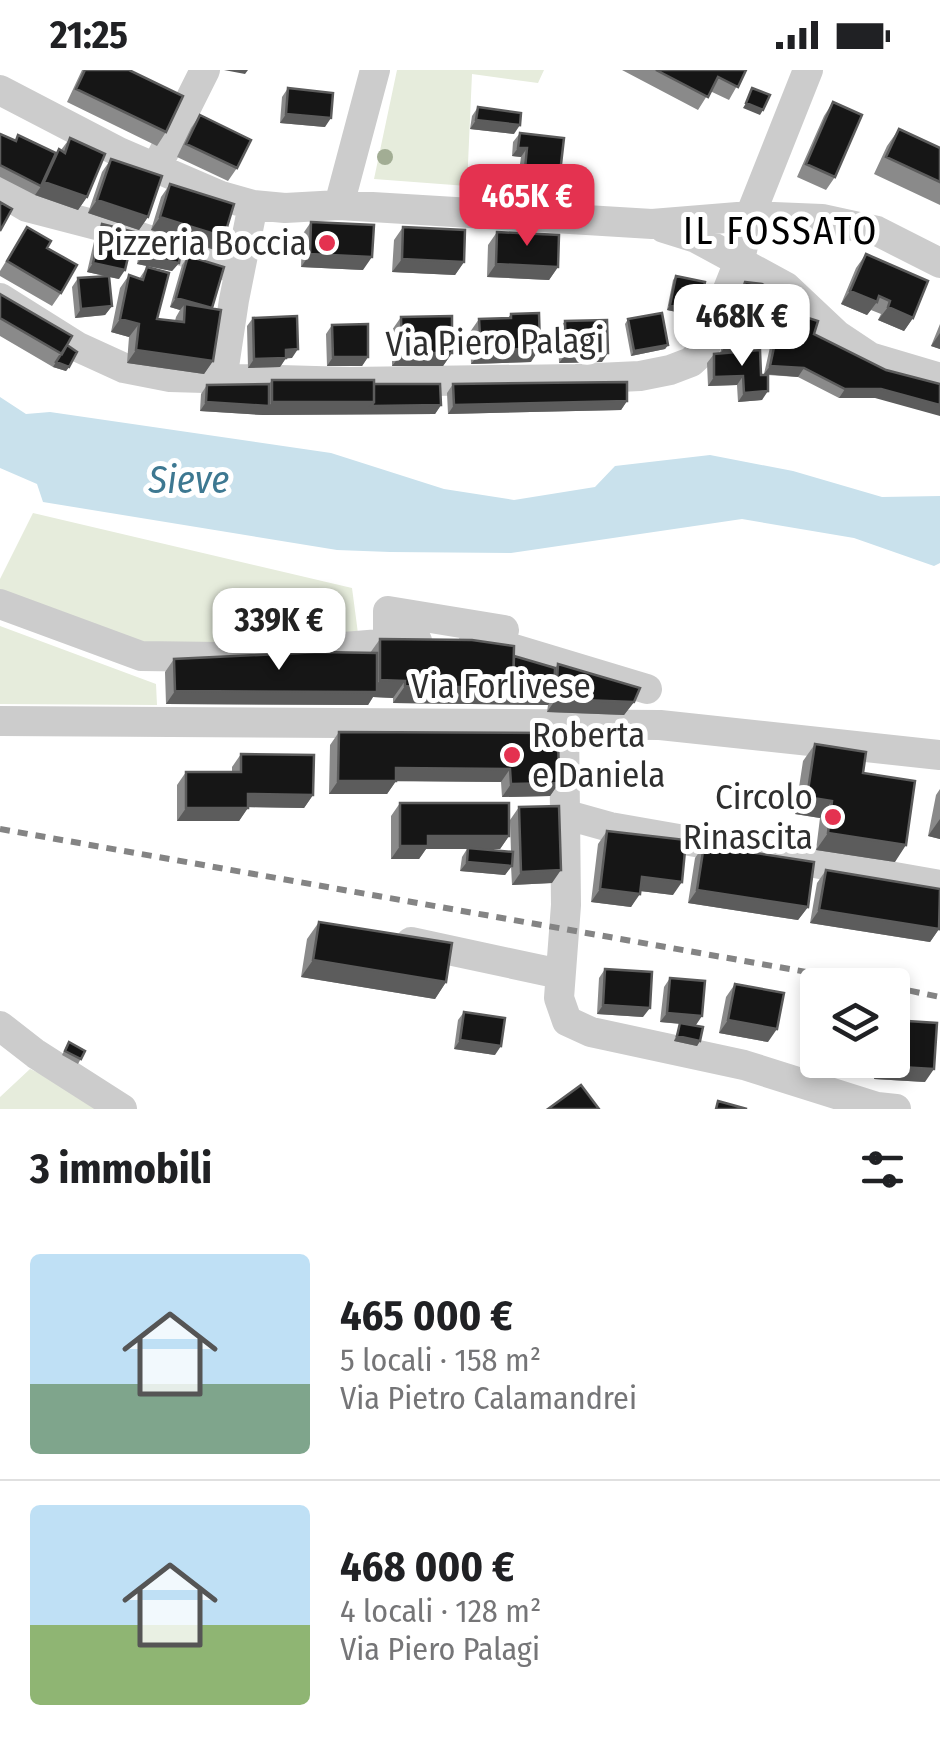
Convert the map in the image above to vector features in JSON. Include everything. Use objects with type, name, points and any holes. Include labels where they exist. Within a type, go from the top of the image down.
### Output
[{"type":"street","points":[[7,70],[0,89],[119,152],[221,196],[253,205],[339,205],[652,224],[750,216],[822,218],[876,231],[940,263]]},
{"type":"street","points":[[156,168],[204,70]]},
{"type":"street","points":[[339,205],[376,70]]},
{"type":"street","name":"Via Piero Palagi","points":[[0,298],[78,347],[124,368],[170,377],[576,379],[640,376],[670,370],[691,362],[704,350],[740,259],[750,216],[808,70]]},
{"type":"street","points":[[0,192],[28,207],[132,234],[239,270]]},
{"type":"street","points":[[222,380],[253,205]]},
{"type":"street","points":[[652,224],[696,238],[740,259],[786,288],[838,334],[870,356],[940,378]]},
{"type":"street","points":[[0,604],[141,656],[220,657],[388,642],[450,641],[511,648],[647,688],[656,695],[660,725]]},
{"type":"street","name":"Via Forlivese","points":[[0,721],[660,725],[940,755]]},
{"type":"street","points":[[564,724],[566,905],[560,998],[567,1021],[591,1032],[744,1066],[884,1108]]},
{"type":"street","points":[[567,815],[610,827],[940,885]]},
{"type":"street","points":[[379,936],[560,974]]},
{"type":"street","points":[[0,1026],[122,1109]]},
{"type":"green space","points":[[397,70],[544,70],[538,83],[472,74],[467,186],[374,179]]},
{"type":"green space","points":[[33,513],[352,588],[359,641],[142,654],[0,599],[0,579]]},
{"type":"green space","points":[[0,626],[156,684],[157,705],[0,704]]},
{"type":"green space","points":[[30,1069],[99,1109],[0,1109],[0,1097]]},
{"type":"water","name":"Sieve","points":[[0,397],[26,414],[50,412],[331,453],[444,489],[514,500],[595,487],[615,466],[710,455],[793,471],[882,497],[940,496],[940,563],[934,566],[854,538],[742,519],[511,553],[390,552],[337,550],[43,502],[37,484],[0,468]]},
{"type":"building","points":[[85,70],[129,70],[183,96],[166,132],[76,89]]},
{"type":"building","points":[[656,70],[746,70],[738,87],[718,77],[708,97]]},
{"type":"building","points":[[288,88],[333,93],[331,118],[286,114]]},
{"type":"building","points":[[752,88],[770,95],[763,110],[746,103]]},
{"type":"building","points":[[833,102],[862,115],[835,177],[806,164]]},
{"type":"building","points":[[478,107],[521,113],[520,125],[476,120]]},
{"type":"building","points":[[200,115],[251,140],[237,168],[186,144]]},
{"type":"building","points":[[899,129],[940,148],[940,182],[886,157]]},
{"type":"building","points":[[520,133],[564,138],[560,173],[525,169],[527,148],[518,148]]},
{"type":"building","points":[[0,134],[16,141],[18,135],[56,153],[41,186],[0,165]]},
{"type":"building","points":[[70,138],[105,154],[87,197],[44,182],[59,149],[65,153]]},
{"type":"building","points":[[111,159],[162,176],[148,217],[97,200]]},
{"type":"building","points":[[170,184],[234,204],[224,237],[160,217]]},
{"type":"building","points":[[0,202],[12,209],[0,231]]},
{"type":"building","points":[[311,222],[374,225],[372,257],[310,254]]},
{"type":"building","points":[[102,224],[134,232],[125,270],[93,263]]},
{"type":"building","points":[[27,227],[51,241],[47,248],[77,265],[61,293],[7,261]]},
{"type":"building","points":[[403,227],[465,230],[464,262],[402,259]]},
{"type":"building","points":[[497,232],[559,235],[558,267],[496,264]]},
{"type":"building","points":[[146,240],[182,246],[179,263],[143,256]]},
{"type":"building","points":[[866,254],[928,281],[913,318],[888,307],[890,301],[879,296],[877,302],[850,291]]},
{"type":"building","points":[[188,256],[224,267],[212,308],[176,298]]},
{"type":"building","points":[[147,267],[169,273],[157,319],[184,322],[185,304],[221,310],[213,361],[136,350],[139,324],[120,319],[129,275],[143,280]]},
{"type":"building","points":[[109,276],[112,306],[81,309],[78,278]]},
{"type":"building","points":[[676,276],[705,282],[699,312],[670,305]]},
{"type":"building","points":[[745,282],[762,284],[786,299],[783,310],[818,321],[814,334],[886,370],[940,384],[940,405],[881,389],[845,389],[804,368],[770,366],[776,338],[753,335],[751,345],[726,345]]},
{"type":"building","points":[[0,294],[72,336],[62,354],[0,318]]},
{"type":"building","points":[[539,313],[540,348],[481,351],[479,319]]},
{"type":"building","points":[[662,313],[668,345],[634,351],[628,319]]},
{"type":"building","points":[[297,316],[298,349],[286,350],[286,358],[254,359],[253,318]]},
{"type":"building","points":[[452,316],[452,353],[402,353],[401,317]]},
{"type":"building","points":[[607,320],[608,353],[566,354],[565,321]]},
{"type":"building","points":[[368,324],[368,357],[333,357],[332,325]]},
{"type":"building","points":[[67,345],[77,352],[69,367],[56,362]]},
{"type":"building","points":[[760,350],[761,375],[768,375],[768,391],[744,393],[743,376],[714,377],[714,354]]},
{"type":"building","points":[[272,380],[374,380],[374,402],[272,402]]},
{"type":"building","points":[[627,382],[627,401],[454,405],[453,384]]},
{"type":"building","points":[[269,384],[269,406],[206,402],[207,385]]},
{"type":"building","points":[[374,384],[440,384],[441,405],[371,406]]},
{"type":"building","points":[[380,639],[472,640],[514,646],[513,688],[405,686],[405,681],[380,680]]},
{"type":"building","points":[[377,653],[377,692],[175,691],[174,659]]},
{"type":"building","points":[[514,656],[555,668],[554,696],[507,697],[513,688]]},
{"type":"building","points":[[558,664],[640,688],[634,702],[556,699]]},
{"type":"building","points":[[339,732],[558,733],[559,783],[511,784],[510,769],[396,768],[396,781],[338,781]]},
{"type":"building","points":[[815,744],[866,752],[863,773],[915,781],[906,845],[828,833],[832,801],[807,797]]},
{"type":"building","points":[[241,754],[314,755],[313,795],[248,794],[248,808],[186,808],[186,772],[241,772]]},
{"type":"building","points":[[400,803],[509,803],[509,836],[428,836],[428,846],[400,846]]},
{"type":"building","points":[[559,806],[561,870],[521,872],[519,807]]},
{"type":"building","points":[[607,831],[686,840],[682,882],[642,877],[640,894],[600,889]]},
{"type":"building","points":[[704,845],[814,862],[808,907],[697,890]]},
{"type":"building","points":[[468,848],[513,852],[512,866],[467,862]]},
{"type":"building","points":[[826,870],[940,889],[939,929],[819,910]]},
{"type":"building","points":[[319,922],[452,943],[446,982],[313,960]]},
{"type":"building","points":[[605,969],[652,972],[650,1008],[603,1005]]},
{"type":"building","points":[[670,978],[705,981],[702,1016],[667,1013]]},
{"type":"building","points":[[735,984],[784,993],[777,1029],[728,1020]]},
{"type":"building","points":[[464,1012],[505,1018],[501,1046],[460,1040]]},
{"type":"building","points":[[910,1021],[937,1023],[934,1069],[910,1068]]},
{"type":"building","points":[[680,1023],[703,1027],[700,1041],[677,1036]]},
{"type":"building","points":[[69,1042],[85,1051],[81,1059],[65,1051]]},
{"type":"building","points":[[581,1085],[599,1109],[548,1109]]},
{"type":"building","points":[[718,1101],[747,1109],[716,1109]]},
{"type":"railway","points":[[0,829],[800,971]]},
{"type":"railway","points":[[910,991],[940,997]]},
{"type":"place","name":"Pizzeria Boccia","points":[[327,243]]},
{"type":"place","name":"Roberta e Daniela","points":[[512,755]]},
{"type":"place","name":"Circolo Rinascita","points":[[833,817]]},
{"type":"district","name":"IL FOSSATO","points":[[781,231]]}]
